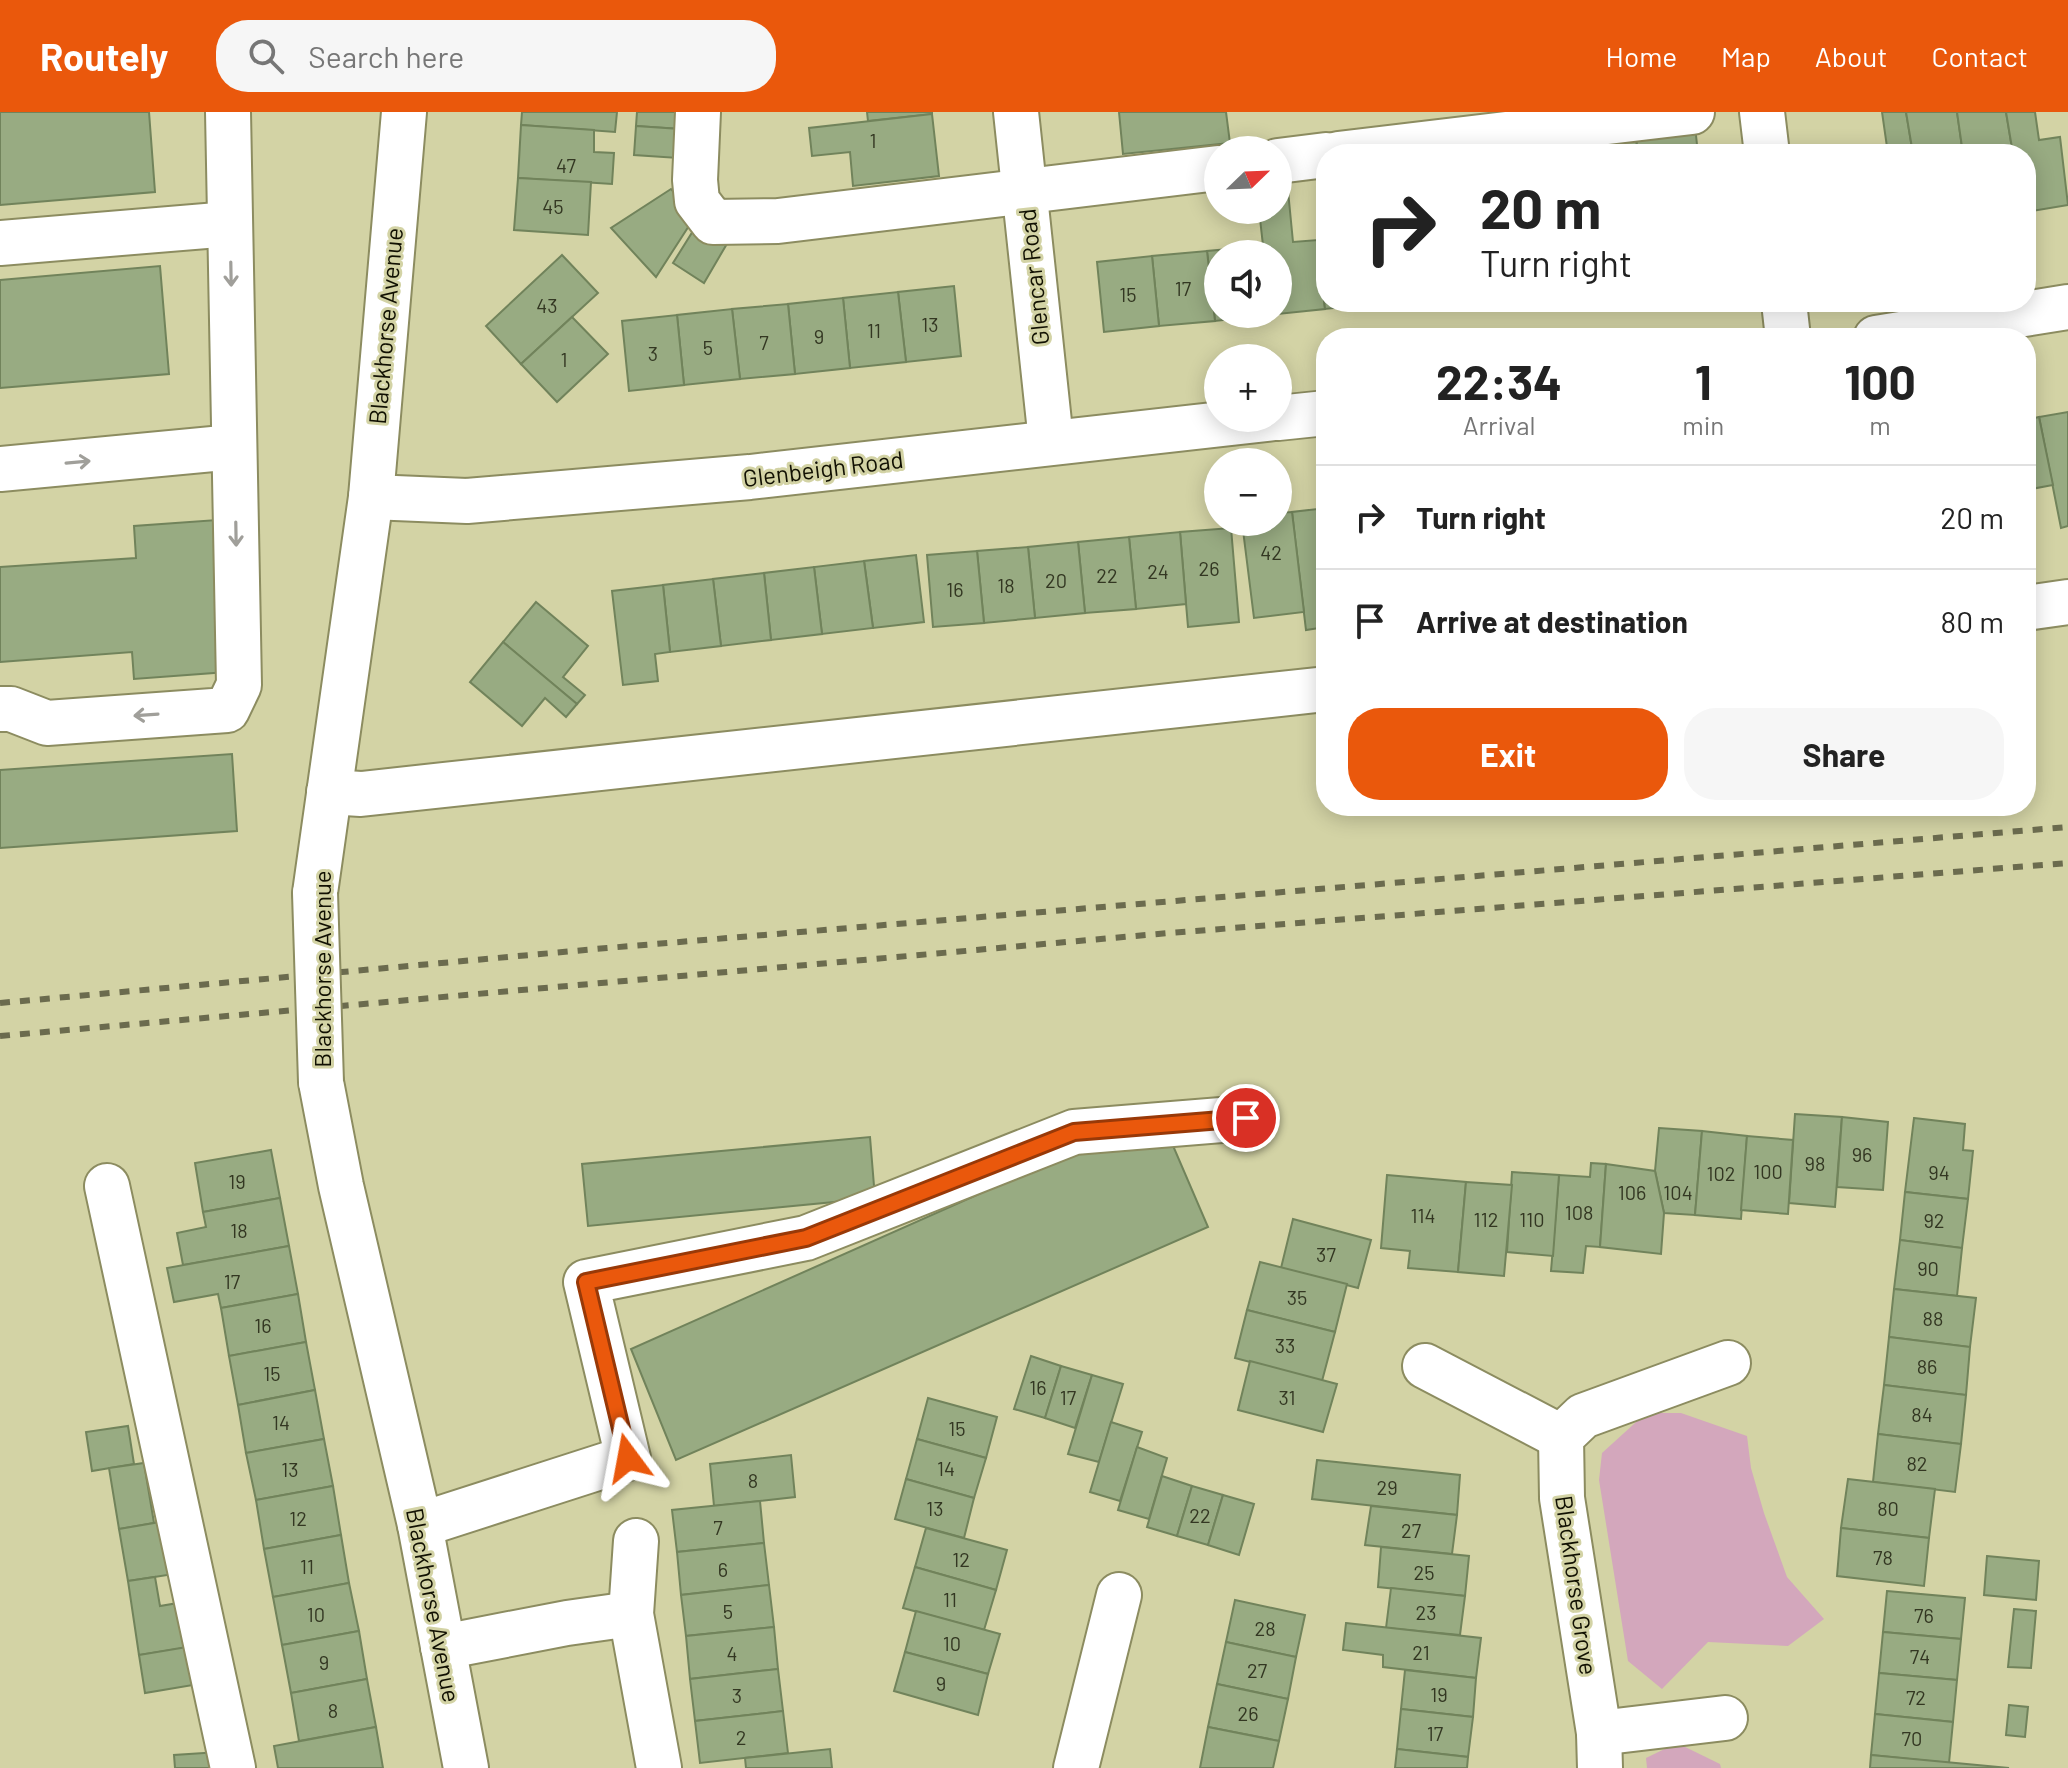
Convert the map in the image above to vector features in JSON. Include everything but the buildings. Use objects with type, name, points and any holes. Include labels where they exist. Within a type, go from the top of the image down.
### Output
[{"type":"street","points":[[0,709],[11,709],[47,723],[227,710],[239,685],[228,112]]},
{"type":"street","name":"Blackhorse Avenue","points":[[404,112],[371,497],[315,893],[321,1082],[341,1186],[420,1525],[466,1768]]},
{"type":"street","points":[[698,112],[697,201],[713,222],[778,221],[1204,170]]},
{"type":"street","name":"Glencar Road","points":[[1016,112],[1051,441]]},
{"type":"street","points":[[1359,144],[1389,130],[1692,112]]},
{"type":"street","points":[[1762,112],[1766,144]]},
{"type":"street","points":[[1292,159],[1316,156]]},
{"type":"street","points":[[0,243],[230,224]]},
{"type":"street","points":[[1938,328],[2068,307]]},
{"type":"street","name":"Glenbeigh Road","points":[[1292,416],[1316,414]]},
{"type":"street","name":"Glenbeigh Road","points":[[371,497],[483,500],[750,477],[1204,425]]},
{"type":"street","points":[[0,469],[234,447]]},
{"type":"street","points":[[2036,607],[2068,602]]},
{"type":"street","points":[[329,792],[361,794],[1316,690]]},
{"type":"street","points":[[420,1525],[628,1458],[586,1282],[806,1238],[1074,1132],[1246,1118]]},
{"type":"street","points":[[107,1186],[233,1768]]},
{"type":"street","points":[[1425,1366],[1561,1437],[1583,1416],[1728,1363]]},
{"type":"street","name":"Blackhorse Grove","points":[[1561,1437],[1562,1498],[1600,1751],[1725,1718]]},
{"type":"street","points":[[636,1541],[631,1614],[659,1768]]},
{"type":"street","points":[[1076,1768],[1119,1595]]},
{"type":"street","points":[[443,1647],[631,1614]]},
{"type":"shaded area","points":[[1646,1413],[1681,1413],[1747,1436],[1751,1468],[1787,1577],[1824,1619],[1788,1646],[1708,1642],[1662,1689],[1628,1661],[1599,1480],[1602,1453]]},
{"type":"shaded area","points":[[1677,1743],[1720,1764],[1721,1768],[1647,1768],[1646,1758]]},
{"type":"railway","points":[[0,1003],[607,948],[2068,827]]},
{"type":"railway","points":[[0,1036],[1169,933],[2068,863]]},
{"type":"route","points":[[628,1458],[586,1282],[806,1238],[1074,1132],[1246,1118]]}]
